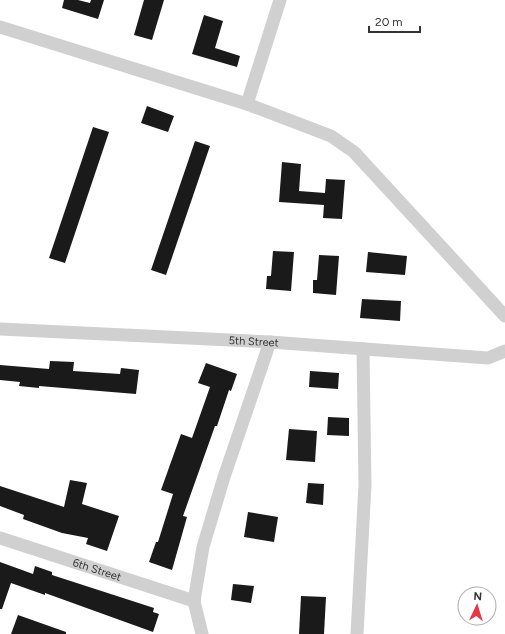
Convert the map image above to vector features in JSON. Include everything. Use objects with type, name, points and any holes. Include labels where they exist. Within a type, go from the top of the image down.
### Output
[{"type":"street","points":[[247,104],[280,0]]},
{"type":"street","points":[[0,27],[247,104],[331,136],[354,152],[505,316]]},
{"type":"street","name":"5th Street","points":[[0,329],[270,342],[488,358],[505,351]]},
{"type":"street","points":[[202,634],[194,601],[203,547],[224,477],[270,342]]},
{"type":"street","points":[[358,634],[365,485],[363,349]]},
{"type":"street","name":"6th Street","points":[[0,538],[194,601]]},
{"type":"building","points":[[64,0],[78,0],[90,3],[91,0],[104,0],[98,19],[62,8]]},
{"type":"building","points":[[144,0],[164,0],[152,40],[134,35]]},
{"type":"building","points":[[204,15],[223,21],[215,48],[240,56],[237,67],[192,54]]},
{"type":"building","points":[[147,106],[174,116],[168,132],[141,123]]},
{"type":"building","points":[[93,127],[109,132],[65,263],[49,258]]},
{"type":"building","points":[[195,141],[210,146],[166,275],[151,270]]},
{"type":"building","points":[[282,162],[301,164],[299,191],[325,193],[326,179],[345,180],[342,219],[323,218],[324,205],[279,202]]},
{"type":"building","points":[[273,251],[294,252],[291,291],[266,289],[267,276],[271,276]]},
{"type":"building","points":[[368,252],[407,256],[405,275],[366,272]]},
{"type":"building","points":[[319,255],[339,256],[336,295],[313,293],[313,280],[317,280]]},
{"type":"building","points":[[362,299],[401,301],[400,321],[360,318]]},
{"type":"building","points":[[50,361],[74,362],[73,371],[120,374],[121,368],[139,370],[136,394],[39,386],[39,388],[19,386],[20,382],[0,380],[0,365],[49,369]]},
{"type":"building","points":[[206,363],[237,374],[231,391],[229,390],[217,426],[215,426],[183,516],[187,517],[172,570],[149,562],[156,542],[158,542],[173,494],[161,490],[181,434],[192,438],[210,387],[198,383]]},
{"type":"building","points":[[310,371],[339,373],[338,389],[309,387]]},
{"type":"building","points":[[328,417],[349,418],[349,436],[327,435]]},
{"type":"building","points":[[289,429],[317,431],[315,462],[286,460]]},
{"type":"building","points":[[70,480],[87,483],[82,504],[119,516],[107,551],[86,544],[88,538],[62,533],[23,519],[24,515],[0,506],[0,486],[64,507]]},
{"type":"building","points":[[308,483],[324,484],[323,505],[306,503]]},
{"type":"building","points":[[248,512],[278,517],[274,542],[244,537]]},
{"type":"building","points":[[0,562],[33,574],[35,566],[52,572],[52,575],[154,608],[153,612],[159,614],[153,632],[45,593],[45,595],[11,583],[2,609],[0,609]]},
{"type":"building","points":[[233,584],[254,586],[251,603],[231,600]]},
{"type":"building","points":[[301,596],[326,597],[324,634],[299,634]]},
{"type":"building","points":[[18,615],[66,632],[66,634],[11,634]]}]
